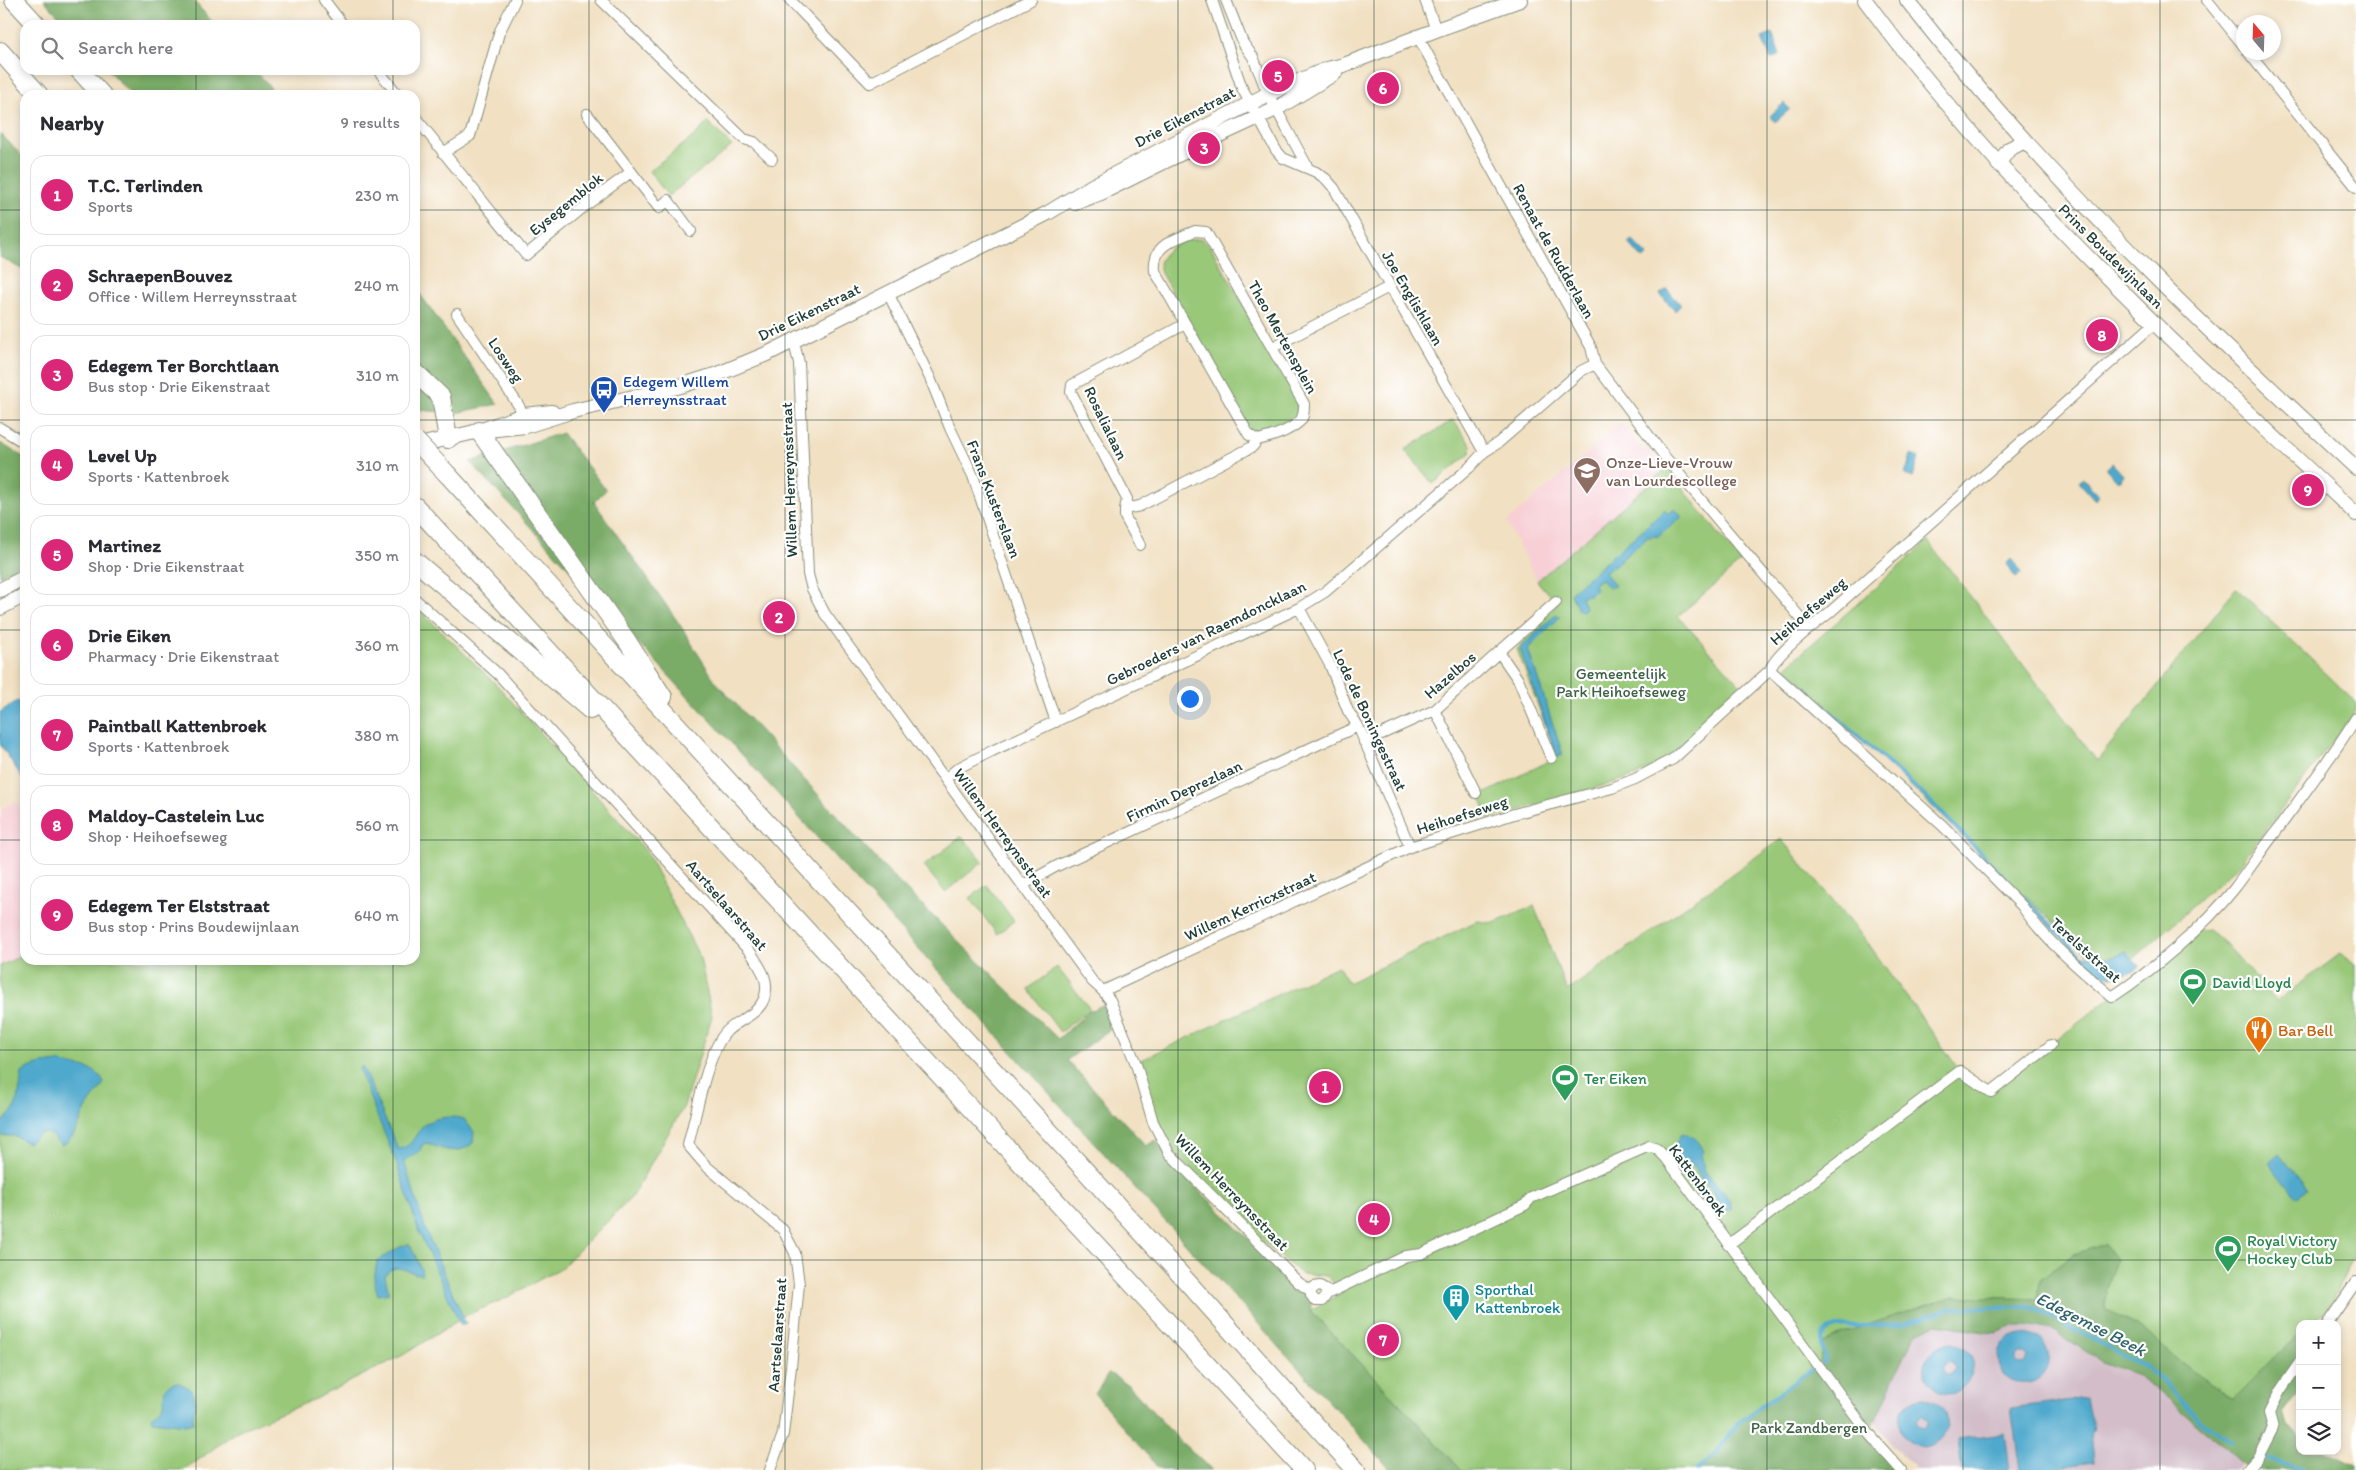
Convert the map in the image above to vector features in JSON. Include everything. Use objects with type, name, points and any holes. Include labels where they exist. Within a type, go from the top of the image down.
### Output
[{"type":"highway","points":[[14,0],[33,20]]},
{"type":"highway","points":[[0,51],[20,74]]},
{"type":"highway","points":[[21,75],[35,90]]},
{"type":"highway","points":[[84,75],[97,90]]},
{"type":"highway","points":[[420,377],[441,397],[448,439]]},
{"type":"highway","points":[[479,431],[627,641],[691,739]]},
{"type":"highway","points":[[420,445],[691,739],[1356,1470]]},
{"type":"highway","points":[[420,511],[1304,1470]]},
{"type":"highway","points":[[420,565],[648,759]]},
{"type":"street","points":[[324,0],[339,20]]},
{"type":"street","points":[[420,123],[443,153],[470,136],[499,33],[515,0]]},
{"type":"street","points":[[600,0],[744,139],[754,142],[772,158]]},
{"type":"street","points":[[790,0],[870,83],[1031,0]]},
{"type":"street","name":"Joe Englishlaan","points":[[1212,0],[1226,47],[1248,103],[1276,150],[1283,158],[1295,164],[1307,166],[1326,179],[1334,188],[1484,452]]},
{"type":"street","name":"Joe Englishlaan","points":[[1226,0],[1243,43],[1253,57],[1268,94],[1307,166]]},
{"type":"street","points":[[1425,0],[1436,30]]},
{"type":"street","name":"Drie Eikenstraat","points":[[420,445],[677,387],[718,374],[769,353],[1048,213],[1092,186],[1248,103],[1328,69],[1344,65],[1520,0]]},
{"type":"street","name":"Prins Boudewijnlaan","points":[[1865,0],[1955,114],[1998,164],[2081,252],[2154,324],[2356,514]]},
{"type":"street","name":"Prins Boudewijnlaan","points":[[1908,0],[2025,141],[2160,282],[2356,468]]},
{"type":"street","points":[[2207,0],[2236,36]]},
{"type":"street","name":"Renaat de Rudderlaan","points":[[1418,37],[1591,347],[1595,364],[1676,471],[1809,628]]},
{"type":"street","points":[[2254,60],[2356,187]]},
{"type":"street","name":"Drie Eikenstraat","points":[[1048,213],[1101,194],[1198,144],[1276,109],[1331,76],[1344,65]]},
{"type":"street","points":[[382,75],[394,90]]},
{"type":"street","points":[[587,114],[659,208],[668,200],[691,231]]},
{"type":"street","points":[[1998,164],[2009,150],[2025,141]]},
{"type":"street","name":"Eysegemblok","points":[[443,153],[526,255],[630,172]]},
{"type":"street","name":"Theo Mertensplein","points":[[1195,231],[1206,232],[1273,347],[1304,404],[1304,414],[1300,422],[1258,440],[1249,435],[1156,271],[1154,260],[1161,247],[1174,239],[1195,231]]},
{"type":"street","points":[[1273,347],[1389,287]]},
{"type":"street","name":"Frans Kusterslaan","points":[[888,293],[930,378],[950,428],[973,476],[1056,722]]},
{"type":"street","name":"Losweg","points":[[457,314],[525,420]]},
{"type":"street","name":"Rosalialaan","points":[[1140,545],[1125,517],[1127,500],[1072,392],[1072,385],[1186,324]]},
{"type":"street","name":"Heihoefseweg","points":[[1410,847],[1514,814],[1612,788],[1635,779],[1673,759],[1770,670],[1773,662],[1809,628],[1844,600],[2154,324]]},
{"type":"street","name":"Willem Herreynsstraat","points":[[794,339],[799,363],[808,574],[812,589],[825,614],[1092,981],[1104,991],[1119,1017],[1136,1064],[1153,1122],[1169,1153],[1299,1282],[1311,1291]]},
{"type":"street","name":"Gebroeders van Raemdoncklaan","points":[[945,779],[958,768],[1299,608],[1325,592],[1469,468],[1484,452],[1498,443],[1581,371],[1595,364]]},
{"type":"street","points":[[0,428],[20,440]]},
{"type":"street","points":[[1125,509],[1140,506],[1252,447],[1258,440]]},
{"type":"street","points":[[0,590],[20,579]]},
{"type":"street","points":[[0,608],[20,598]]},
{"type":"street","name":"Hazelbos","points":[[1364,742],[1435,710],[1556,602]]},
{"type":"street","name":"Aartselaarstraat","points":[[420,603],[498,674],[751,953],[766,976],[764,999],[750,1015],[726,1031],[714,1051],[688,1145],[706,1166],[783,1230],[795,1253],[799,1284],[791,1367],[783,1434],[770,1470]]},
{"type":"street","name":"Lode de Boningestraat","points":[[1299,608],[1330,665],[1348,711],[1358,726],[1410,847]]},
{"type":"street","name":"Hazelbos","points":[[1499,652],[1518,681],[1551,758]]},
{"type":"street","name":"Terelststraat","points":[[1770,670],[1943,826],[2022,906],[2030,918],[2066,955],[2112,997],[2129,986],[2215,911],[2234,889],[2332,758],[2356,718]]},
{"type":"street","points":[[1435,710],[1476,793]]},
{"type":"street","name":"Firmin Deprezlaan","points":[[1023,885],[1058,866],[1358,726]]},
{"type":"street","name":"Willem Kerricxstraat","points":[[1104,991],[1410,847]]},
{"type":"street","points":[[1728,1245],[1960,1071],[1991,1092],[2051,1045]]},
{"type":"street","name":"Kattenbroek","points":[[1311,1291],[1315,1301],[1322,1301],[1327,1294],[1406,1256],[1421,1254],[1525,1205],[1531,1198],[1649,1146],[1666,1158],[1728,1245],[1869,1434],[1900,1470]]},
{"type":"street","points":[[2330,1320],[2356,1282]]},
{"type":"street","points":[[2246,1470],[2258,1457],[2273,1428],[2269,1413],[2280,1391],[2298,1365]]},
{"type":"shaded area","name":"Onze-Lieve-Vrouw van Lourdescollege","points":[[1621,423],[1643,450],[1648,446],[1667,468],[1537,581],[1507,522]]},
{"type":"shaded area","points":[[15,801],[20,809],[20,956],[0,966],[0,810]]},
{"type":"shaded area","points":[[1936,1324],[1997,1333],[2013,1326],[2032,1326],[2055,1331],[2102,1362],[2138,1375],[2155,1387],[2243,1464],[2237,1470],[1918,1470],[1892,1446],[1874,1420],[1915,1334]]},
{"type":"green space","points":[[44,0],[193,0],[211,20],[62,20]]},
{"type":"green space","points":[[113,75],[259,75],[273,90],[126,90]]},
{"type":"green space","points":[[708,122],[732,146],[668,196],[649,171],[693,137]]},
{"type":"green space","points":[[0,133],[20,154],[20,268],[0,257]]},
{"type":"green space","points":[[1201,239],[1210,246],[1295,396],[1298,408],[1296,418],[1271,433],[1265,435],[1255,434],[1248,426],[1161,273],[1159,263],[1166,252],[1176,245]]},
{"type":"green space","points":[[420,294],[498,404],[456,413],[420,410]]},
{"type":"green space","points":[[1453,420],[1471,445],[1470,453],[1433,484],[1405,450]]},
{"type":"green space","points":[[562,433],[606,490],[594,502],[680,625],[715,681],[890,874],[1058,1039],[1089,1011],[1103,1005],[1116,1025],[1067,1060],[1146,1146],[1156,1140],[1166,1156],[1194,1185],[1312,1301],[1310,1310],[1462,1470],[1391,1470],[726,737],[470,462]]},
{"type":"green space","points":[[0,443],[20,455],[20,565],[0,576]]},
{"type":"green space","name":"Gemeentelijk Park Heihoefseweg","points":[[1667,468],[1741,562],[1678,616],[1742,687],[1670,756],[1636,776],[1489,819],[1480,796],[1557,757],[1517,649],[1557,604],[1537,581]]},
{"type":"green space","points":[[1928,541],[2097,761],[2236,588],[2356,702],[2356,711],[2239,865],[2112,978],[1786,667]]},
{"type":"green space","points":[[420,611],[496,684],[646,851],[700,958],[712,1016],[684,1106],[631,1198],[561,1268],[506,1298],[467,1315],[403,1355],[311,1401],[237,1431],[185,1470],[0,1470],[0,966],[20,956],[20,965],[420,965]]},
{"type":"green space","points":[[962,836],[983,862],[945,892],[924,866]]},
{"type":"green space","name":"Park Zandbergen","points":[[1781,839],[1865,939],[1960,1071],[1991,1092],[2193,932],[2208,930],[2224,942],[2277,1001],[2340,954],[2356,963],[2356,1252],[2333,1299],[2315,1320],[2296,1320],[2296,1341],[2235,1410],[2146,1341],[1955,1296],[1819,1366],[1901,1470],[1462,1470],[1310,1310],[1343,1293],[1327,1276],[1301,1274],[1255,1235],[1172,1151],[1159,1128],[1139,1061],[1338,966],[1348,983],[1477,921],[1494,923],[1534,906],[1567,991]]},
{"type":"green space","points":[[987,885],[1014,921],[997,934],[970,898]]},
{"type":"green space","points":[[1057,967],[1090,1009],[1060,1032],[1028,989]]},
{"type":"green space","name":"Park Zandbergen","points":[[2105,1244],[2116,1260],[2106,1288],[2105,1309],[2140,1328],[2202,1379],[2233,1400],[2296,1336],[2296,1395],[2283,1412],[2287,1426],[2296,1432],[2296,1455],[2333,1455],[2356,1466],[2356,1470],[2258,1470],[2243,1464],[2155,1387],[2138,1375],[2102,1362],[2055,1331],[2032,1326],[2013,1326],[1997,1333],[1936,1324],[1915,1334],[1869,1434],[1901,1470],[1697,1470],[1715,1455],[1738,1423],[1819,1366],[1824,1341],[1955,1296],[2038,1299],[2040,1280],[2072,1255]]},
{"type":"green space","points":[[1109,1373],[1128,1385],[1181,1442],[1212,1470],[1160,1470],[1095,1394]]},
{"type":"water","points":[[1772,34],[1780,55],[1771,59],[1762,38]]},
{"type":"water","points":[[1784,103],[1790,109],[1775,122],[1770,116]]},
{"type":"water","points":[[1632,239],[1648,255],[1643,259],[1628,242]]},
{"type":"water","points":[[1667,289],[1681,305],[1675,311],[1660,294]]},
{"type":"water","points":[[1911,455],[1919,458],[1913,478],[1905,475]]},
{"type":"water","points":[[2112,463],[2123,475],[2121,480],[2117,480],[2106,469]]},
{"type":"water","points":[[2083,478],[2099,496],[2095,500],[2079,482]]},
{"type":"water","points":[[1675,509],[1682,517],[1659,536],[1648,537],[1605,573],[1615,585],[1608,588],[1601,579],[1594,584],[1596,589],[1589,595],[1581,596],[1585,608],[1582,611],[1579,610],[1570,593],[1665,510],[1668,514]]},
{"type":"water","points":[[2011,559],[2022,573],[2016,578],[2006,564]]},
{"type":"water","points":[[1556,614],[1560,617],[1528,649],[1563,755],[1557,757],[1520,649]]},
{"type":"water","points":[[17,701],[20,702],[20,774],[0,744],[0,712]]},
{"type":"water","points":[[2126,952],[2139,966],[2130,972],[2120,975],[2108,975],[2094,971],[2080,955],[2104,958]]},
{"type":"water","points":[[60,1062],[90,1070],[96,1073],[104,1083],[88,1105],[71,1139],[62,1145],[46,1133],[40,1134],[28,1143],[15,1136],[0,1136],[1,1122],[7,1118],[15,1107],[22,1073],[35,1066]]},
{"type":"water","points":[[362,1066],[398,1149],[409,1144],[424,1125],[440,1118],[453,1117],[464,1119],[474,1132],[473,1143],[467,1147],[456,1151],[445,1150],[427,1143],[423,1144],[419,1152],[404,1161],[426,1231],[466,1324],[461,1326],[419,1232],[396,1162],[363,1081],[359,1068]]},
{"type":"water","points":[[1687,1134],[1701,1146],[1704,1152],[1701,1155],[1705,1171],[1727,1197],[1732,1209],[1728,1211],[1719,1205],[1711,1188],[1700,1178],[1695,1167],[1680,1158],[1675,1146],[1680,1135]]},
{"type":"water","points":[[2279,1153],[2307,1189],[2296,1197],[2269,1162]]},
{"type":"water","points":[[409,1244],[422,1274],[398,1268],[393,1269],[385,1276],[389,1293],[378,1295],[374,1281],[377,1261],[396,1249]]},
{"type":"water","points":[[2022,1334],[2035,1337],[2043,1343],[2047,1351],[2048,1361],[2046,1370],[2040,1378],[2031,1382],[2019,1383],[2011,1380],[2004,1375],[1998,1364],[2001,1346],[2016,1335]],"holes":[[[2019,1353],[2024,1353],[2028,1356],[2026,1363],[2021,1364],[2017,1362],[2017,1357]]]},
{"type":"water","points":[[1951,1343],[1965,1349],[1972,1358],[1973,1369],[1969,1379],[1962,1388],[1952,1392],[1941,1392],[1930,1384],[1924,1370],[1927,1358],[1937,1348]],"holes":[[[1951,1362],[1955,1368],[1953,1373],[1948,1374],[1944,1371],[1946,1363]]]},
{"type":"water","points":[[177,1382],[190,1389],[195,1398],[193,1423],[185,1425],[152,1421],[151,1417],[163,1404],[166,1388]]},
{"type":"water","points":[[1922,1398],[1933,1400],[1941,1405],[1946,1413],[1946,1430],[1934,1444],[1923,1447],[1913,1444],[1905,1438],[1901,1431],[1899,1423],[1901,1415],[1905,1407],[1912,1401]],"holes":[[[1922,1416],[1929,1422],[1924,1428],[1917,1424],[1918,1419]]]},
{"type":"water","points":[[2086,1398],[2093,1431],[2091,1432],[2094,1462],[2035,1470],[2020,1470],[2011,1408]]},
{"type":"water","points":[[2004,1433],[2009,1470],[1962,1470],[1958,1439]]},
{"type":"waterway","points":[[1792,677],[1928,799],[2080,955]]},
{"type":"waterway","name":"Edegemse Beek","points":[[1823,1363],[1825,1357],[1821,1338],[1830,1329],[1837,1327],[1903,1324],[1949,1309],[2030,1306],[2145,1367],[2163,1381],[2201,1421],[2232,1442]]},
{"type":"waterway","name":"Edegemse Beek","points":[[1697,1470],[1715,1455],[1738,1423],[1812,1369]]},
{"type":"waterway","name":"Edegemse Beek","points":[[2267,1459],[2303,1470]]},
{"type":"place","name":"Martinez","points":[[1278,76]]},
{"type":"place","name":"Drie Eiken","points":[[1383,88]]},
{"type":"place","name":"Edegem Ter Borchtlaan","points":[[1204,148]]},
{"type":"place","name":"Maldoy-Castelein Luc","points":[[2102,335]]},
{"type":"place","name":"Edegem Willem Herreynsstraat","points":[[604,414]]},
{"type":"place","name":"Edegem Ter Elststraat","points":[[2308,490]]},
{"type":"place","name":"Onze-Lieve-Vrouw van Lourdescollege","points":[[1587,495]]},
{"type":"place","name":"SchraepenBouvez","points":[[779,617]]},
{"type":"place","name":"David Lloyd","points":[[2193,1006]]},
{"type":"place","name":"Bar Bell","points":[[2259,1054]]},
{"type":"place","name":"T.C. Terlinden","points":[[1325,1087]]},
{"type":"place","name":"Ter Eiken","points":[[1565,1102]]},
{"type":"place","name":"Level Up","points":[[1374,1219]]},
{"type":"place","name":"Royal Victory Hockey Club","points":[[2228,1273]]},
{"type":"place","name":"Sporthal Kattenbroek","points":[[1456,1322]]},
{"type":"place","name":"Paintball Kattenbroek","points":[[1383,1340]]}]
